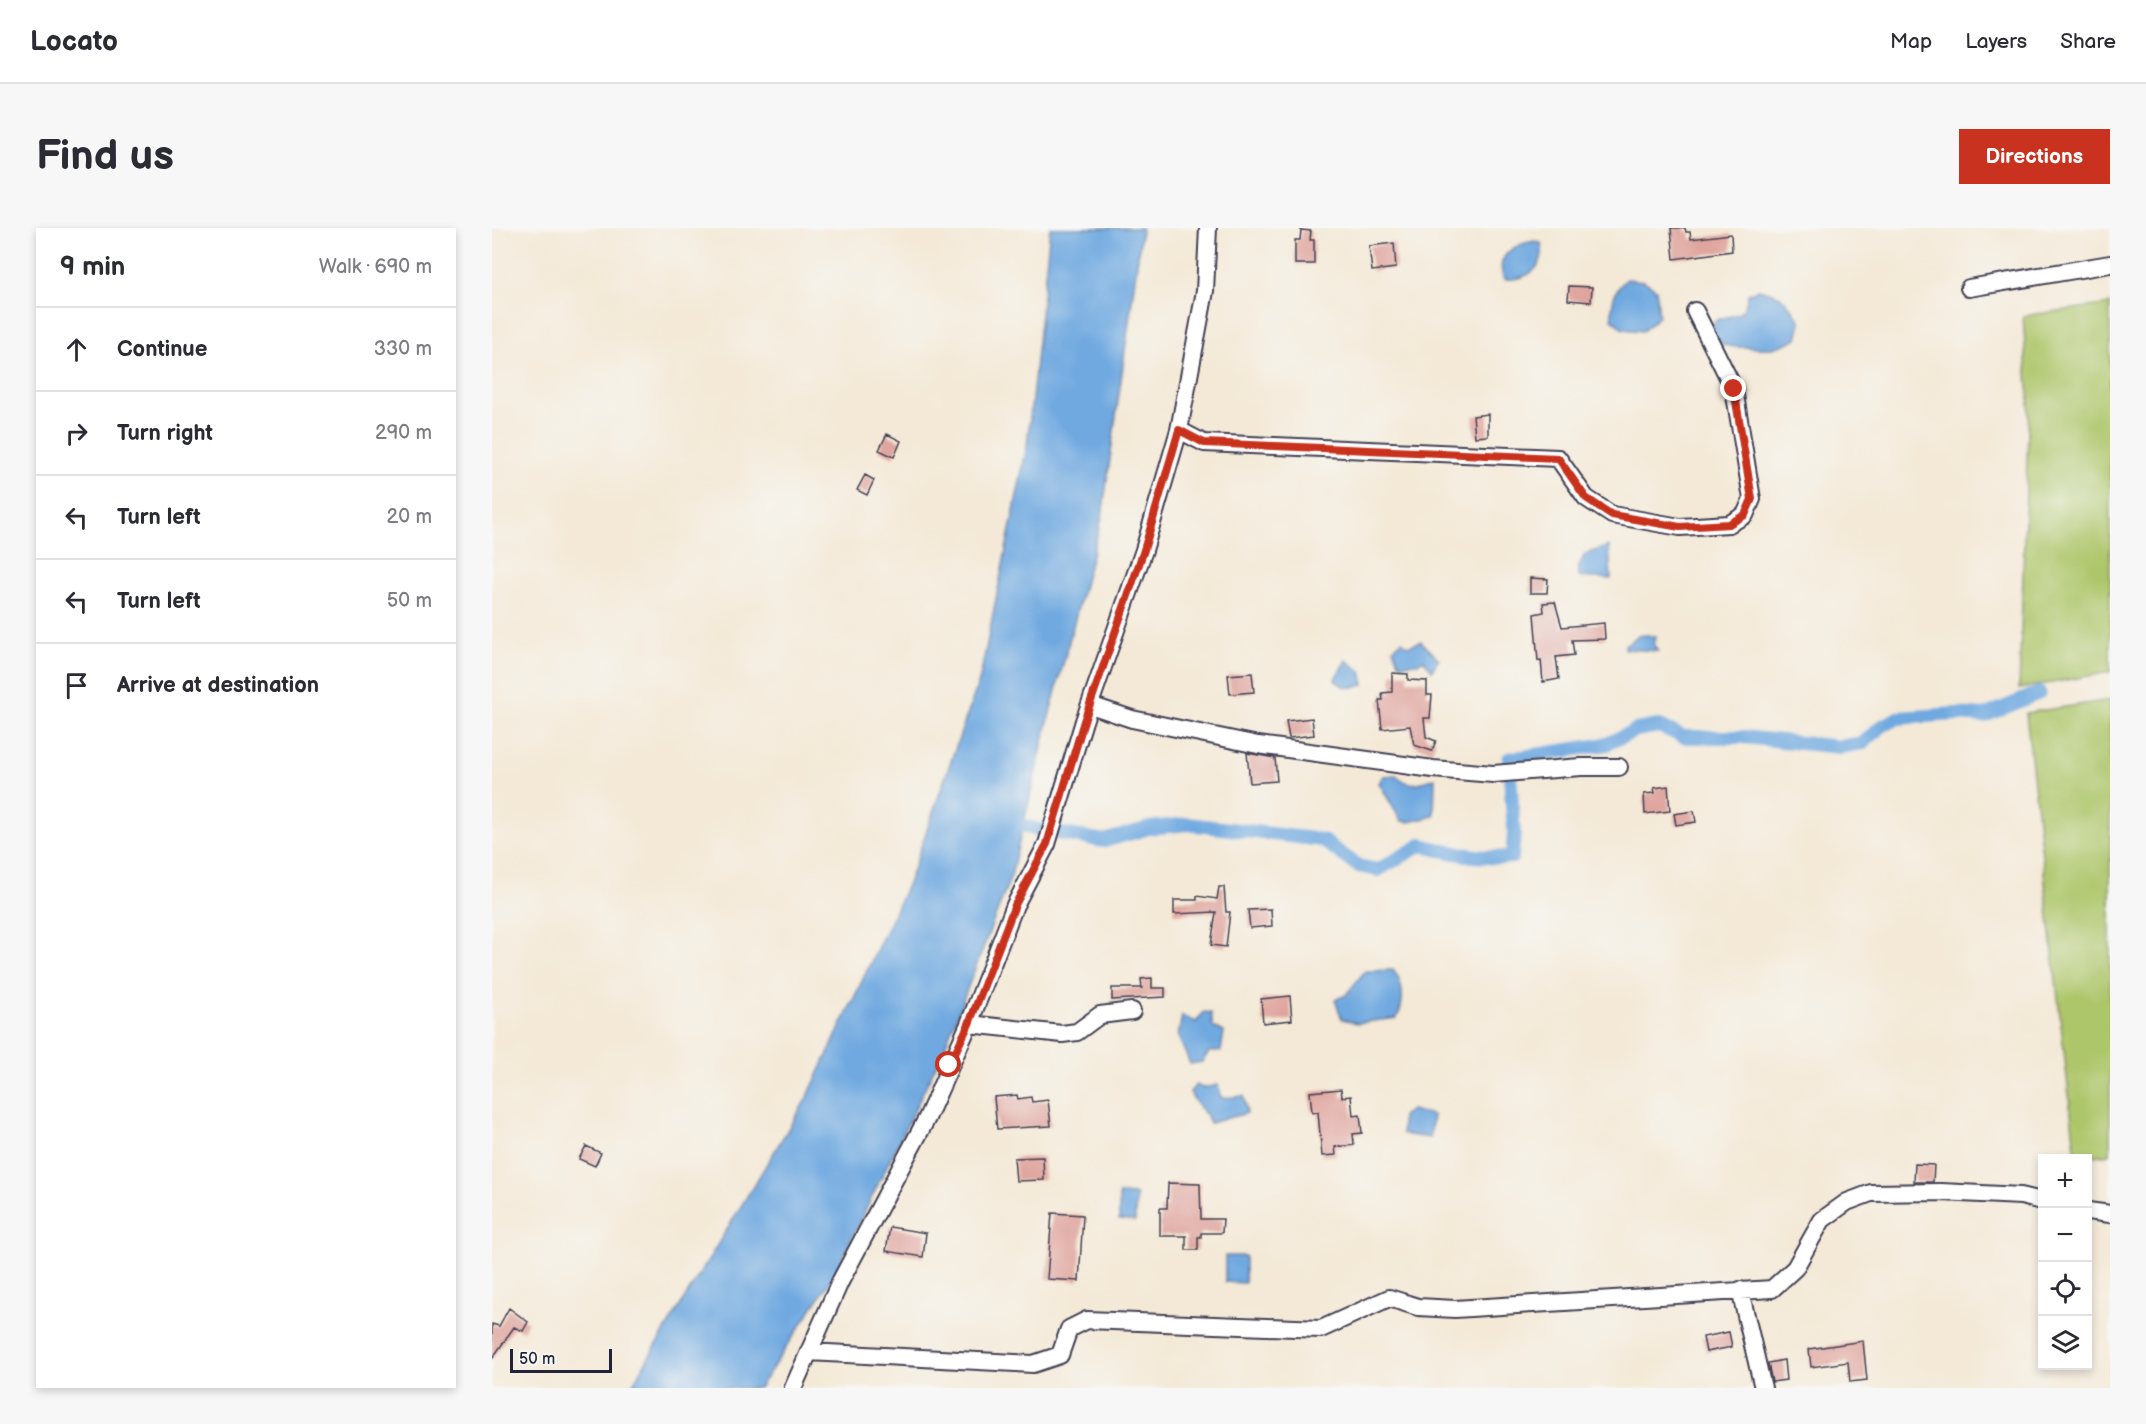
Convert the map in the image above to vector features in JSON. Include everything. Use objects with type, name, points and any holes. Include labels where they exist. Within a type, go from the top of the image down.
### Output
[{"type":"street","points":[[793,1388],[840,1282],[927,1118],[969,1024],[1015,905],[1047,844],[1090,705],[1140,560],[1179,430],[1205,291],[1208,228]]},
{"type":"street","points":[[1969,288],[2110,264]]},
{"type":"street","points":[[1179,430],[1204,443],[1558,458],[1586,498],[1612,515],[1680,527],[1729,524],[1745,515],[1752,499],[1747,459],[1734,389],[1695,311]]},
{"type":"street","points":[[1090,705],[1132,719],[1258,745],[1433,769],[1493,774],[1619,767]]},
{"type":"street","points":[[969,1024],[1062,1034],[1077,1032],[1100,1015],[1132,1011]]},
{"type":"street","points":[[809,1352],[1032,1364],[1060,1355],[1069,1329],[1087,1320],[1321,1329],[1389,1298],[1418,1307],[1455,1309],[1772,1289],[1795,1268],[1822,1220],[1847,1202],[1871,1193],[1941,1192],[2021,1196],[2038,1200]]},
{"type":"street","points":[[2092,1212],[2110,1214]]},
{"type":"street","points":[[1740,1290],[1763,1388]]},
{"type":"green space","points":[[2110,304],[2110,672],[2019,689],[2029,402],[2023,316]]},
{"type":"green space","points":[[2110,700],[2110,1154],[2092,1156],[2092,1154],[2076,1154],[2026,713]]},
{"type":"water","points":[[1050,228],[1142,228],[1102,517],[1050,713],[1011,876],[944,1049],[832,1279],[759,1388],[630,1388],[807,1098],[909,881],[980,678],[1027,446]]},
{"type":"water","points":[[1535,241],[1541,243],[1542,252],[1538,265],[1533,271],[1520,278],[1504,279],[1502,264],[1508,252],[1520,245]]},
{"type":"water","points":[[1627,279],[1644,281],[1656,289],[1659,316],[1643,331],[1623,329],[1612,319],[1614,296]]},
{"type":"water","points":[[1758,289],[1779,296],[1792,309],[1801,322],[1797,338],[1771,348],[1724,345],[1715,337],[1713,324],[1715,321],[1742,311],[1748,294]]},
{"type":"water","points":[[1609,546],[1611,579],[1579,577],[1578,568],[1585,554]]},
{"type":"water","points":[[1638,636],[1656,637],[1653,644],[1658,651],[1625,649],[1625,645]]},
{"type":"water","points":[[1402,641],[1408,646],[1421,641],[1439,659],[1432,670],[1423,659],[1418,663],[1400,664],[1393,649]]},
{"type":"water","points":[[1346,660],[1361,671],[1364,685],[1348,687],[1341,685],[1335,679]]},
{"type":"water","points":[[1396,775],[1405,782],[1414,784],[1435,778],[1434,816],[1410,822],[1401,821],[1379,783],[1383,776]]},
{"type":"water","points":[[1393,970],[1397,975],[1402,993],[1397,1018],[1357,1023],[1342,1019],[1335,1000],[1346,995],[1365,971]]},
{"type":"water","points":[[1204,1012],[1211,1013],[1213,1027],[1224,1032],[1221,1051],[1209,1052],[1202,1062],[1190,1064],[1178,1036],[1182,1016],[1196,1022]]},
{"type":"water","points":[[1196,1085],[1203,1088],[1218,1085],[1221,1098],[1244,1096],[1247,1113],[1210,1123],[1190,1092]]},
{"type":"water","points":[[1411,1110],[1433,1115],[1430,1138],[1402,1134],[1402,1116]]},
{"type":"water","points":[[1119,1194],[1136,1195],[1135,1221],[1119,1220]]},
{"type":"water","points":[[1225,1256],[1245,1256],[1245,1283],[1225,1282]]},
{"type":"building","points":[[1671,228],[1685,228],[1686,232],[1690,232],[1691,239],[1731,234],[1732,251],[1674,259]]},
{"type":"building","points":[[1301,230],[1311,231],[1310,240],[1314,240],[1314,264],[1295,264],[1295,240],[1300,240]]},
{"type":"building","points":[[1394,243],[1396,268],[1372,271],[1369,246]]},
{"type":"building","points":[[1569,286],[1592,287],[1591,302],[1568,300]]},
{"type":"building","points":[[1488,414],[1488,436],[1475,437],[1473,416]]},
{"type":"building","points":[[887,434],[901,441],[894,457],[879,450]]},
{"type":"building","points":[[865,475],[874,480],[867,495],[857,490]]},
{"type":"building","points":[[1530,578],[1548,579],[1547,593],[1530,593]]},
{"type":"building","points":[[1555,602],[1562,627],[1604,623],[1605,639],[1572,640],[1574,655],[1556,657],[1559,679],[1543,682],[1541,660],[1538,661],[1534,614],[1544,612],[1543,603]]},
{"type":"building","points":[[1252,673],[1254,692],[1230,694],[1228,675]]},
{"type":"building","points":[[1392,673],[1408,674],[1408,680],[1427,681],[1427,695],[1432,695],[1430,718],[1424,718],[1426,737],[1436,741],[1432,751],[1414,745],[1410,726],[1382,729],[1379,700],[1383,700],[1382,693],[1392,692]]},
{"type":"building","points":[[1312,718],[1314,735],[1289,738],[1286,721]]},
{"type":"building","points":[[1247,753],[1275,758],[1277,781],[1250,783]]},
{"type":"building","points":[[1668,786],[1670,811],[1645,814],[1644,794],[1655,793],[1654,788]]},
{"type":"building","points":[[1694,811],[1696,822],[1676,825],[1674,814]]},
{"type":"building","points":[[1219,887],[1224,887],[1226,912],[1230,912],[1226,947],[1211,945],[1216,912],[1174,914],[1174,900],[1197,900],[1197,896],[1217,899]]},
{"type":"building","points":[[1271,909],[1272,926],[1250,928],[1248,910]]},
{"type":"building","points":[[1152,978],[1152,988],[1165,988],[1165,997],[1112,1000],[1112,988],[1142,988],[1141,979]]},
{"type":"building","points":[[1290,996],[1292,1020],[1263,1023],[1261,999]]},
{"type":"building","points":[[1341,1089],[1342,1097],[1351,1096],[1353,1116],[1360,1115],[1362,1133],[1353,1134],[1354,1145],[1335,1147],[1336,1155],[1322,1156],[1318,1112],[1312,1113],[1310,1092]]},
{"type":"building","points":[[1017,1095],[1018,1099],[1031,1097],[1032,1102],[1048,1100],[1051,1126],[997,1129],[994,1097]]},
{"type":"building","points":[[586,1146],[601,1153],[595,1166],[579,1159]]},
{"type":"building","points":[[1043,1157],[1044,1180],[1016,1181],[1014,1158]]},
{"type":"building","points":[[1915,1164],[1934,1165],[1933,1182],[1914,1182]]},
{"type":"building","points":[[1168,1183],[1200,1184],[1201,1219],[1223,1219],[1222,1233],[1201,1233],[1201,1237],[1198,1237],[1198,1250],[1186,1250],[1186,1236],[1160,1236],[1160,1208],[1167,1208]]},
{"type":"building","points":[[1052,1213],[1083,1215],[1079,1281],[1047,1279]]},
{"type":"building","points":[[890,1227],[926,1233],[923,1257],[886,1251]]},
{"type":"building","points":[[509,1308],[528,1322],[523,1331],[514,1327],[492,1359],[492,1324],[499,1326]]},
{"type":"building","points":[[1729,1332],[1732,1347],[1706,1352],[1703,1337]]},
{"type":"building","points":[[1863,1341],[1867,1380],[1850,1382],[1848,1362],[1811,1367],[1809,1349]]},
{"type":"building","points":[[1784,1360],[1786,1380],[1772,1382],[1768,1363]]},
{"type":"waterway","points":[[1007,819],[1034,829],[1104,841],[1149,828],[1188,824],[1322,840],[1358,866],[1378,870],[1421,845],[1466,855],[1512,857],[1514,834],[1509,759],[1607,744],[1636,730],[1659,726],[1684,737],[1743,737],[1840,747],[1863,743],[1882,726],[1898,718],[1955,714],[1984,716],[2039,693]]},
{"type":"route","points":[[949,1065],[969,1024],[1015,905],[1047,844],[1084,721],[1144,550],[1179,430],[1204,443],[1558,458],[1586,498],[1612,515],[1651,520],[1680,527],[1729,524],[1745,515],[1752,499],[1734,389]]}]
